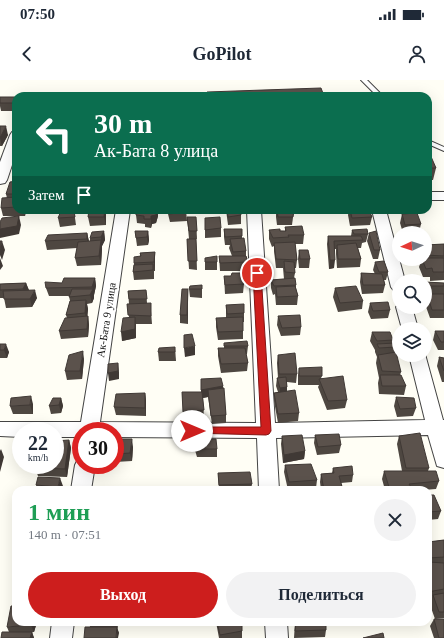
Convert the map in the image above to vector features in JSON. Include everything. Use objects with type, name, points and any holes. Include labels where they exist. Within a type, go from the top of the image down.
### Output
[{"type":"street","points":[[0,180],[12,146]]},
{"type":"street","points":[[432,196],[444,196]]},
{"type":"street","name":"Ак-Бата 9 улица","points":[[90,422],[122,214]]},
{"type":"street","points":[[254,214],[269,486]]},
{"type":"street","points":[[380,214],[396,274]]},
{"type":"street","points":[[419,362],[440,428],[444,460]]},
{"type":"street","points":[[124,431],[266,431],[440,428]]},
{"type":"street","points":[[0,429],[72,431]]},
{"type":"street","points":[[82,486],[84,474]]},
{"type":"street","points":[[61,638],[62,626]]},
{"type":"street","points":[[276,626],[277,638]]},
{"type":"lane","points":[[364,80],[376,92]]},
{"type":"lane","points":[[432,144],[444,149]]},
{"type":"building","points":[[321,88],[322,92],[207,92]]},
{"type":"building","points":[[0,97],[12,97],[12,103],[0,103]]},
{"type":"building","points":[[0,126],[6,126],[0,138]]},
{"type":"building","points":[[432,159],[436,168],[432,168]]},
{"type":"building","points":[[10,182],[12,182],[12,194],[6,194]]},
{"type":"building","points":[[12,197],[12,207],[1,208],[2,198]]},
{"type":"building","points":[[60,214],[74,214],[75,217],[58,218]]},
{"type":"building","points":[[88,214],[104,214],[104,217],[88,217]]},
{"type":"building","points":[[156,214],[151,216],[151,219],[144,219],[144,216],[136,215]]},
{"type":"building","points":[[228,214],[241,215],[228,217]]},
{"type":"building","points":[[278,214],[293,214],[293,217],[278,217]]},
{"type":"building","points":[[351,214],[371,214],[372,217],[352,218]]},
{"type":"building","points":[[402,214],[417,214],[421,224],[405,225]]},
{"type":"building","points":[[19,216],[17,226],[0,229],[0,222],[2,218]]},
{"type":"building","points":[[187,217],[196,217],[197,231],[189,231]]},
{"type":"building","points":[[220,217],[221,228],[205,230],[205,218]]},
{"type":"building","points":[[302,226],[304,235],[288,235],[289,237],[273,238],[269,230],[280,229],[280,231],[286,231],[285,227]]},
{"type":"building","points":[[224,229],[242,229],[242,236],[225,237]]},
{"type":"building","points":[[367,229],[368,234],[354,234],[352,230]]},
{"type":"building","points":[[104,231],[101,237],[90,238],[92,232]]},
{"type":"building","points":[[135,231],[148,231],[147,237],[136,238]]},
{"type":"building","points":[[376,231],[380,250],[374,250],[369,233]]},
{"type":"building","points":[[87,233],[87,239],[45,241],[48,235]]},
{"type":"building","points":[[328,236],[361,236],[363,240],[334,241],[335,260],[330,260]]},
{"type":"building","points":[[244,238],[246,251],[233,252],[230,239]]},
{"type":"building","points":[[187,239],[196,239],[197,261],[188,261]]},
{"type":"building","points":[[101,240],[99,256],[75,258],[78,242]]},
{"type":"building","points":[[295,242],[297,260],[276,259],[274,243]]},
{"type":"building","points":[[356,243],[361,259],[338,259],[337,245]]},
{"type":"building","points":[[444,244],[444,256],[432,255],[432,245]]},
{"type":"building","points":[[299,250],[308,250],[310,259],[300,259]]},
{"type":"building","points":[[155,252],[154,262],[134,263],[134,257],[141,256],[140,253]]},
{"type":"building","points":[[217,256],[217,262],[205,262],[205,258]]},
{"type":"building","points":[[219,256],[246,256],[248,262],[220,263]]},
{"type":"building","points":[[432,258],[444,258],[444,272],[433,272],[432,268],[426,269],[425,266],[432,266]]},
{"type":"building","points":[[284,261],[294,262],[295,273],[285,272]]},
{"type":"building","points":[[384,261],[388,272],[379,272],[375,262]]},
{"type":"building","points":[[153,264],[153,270],[133,272],[134,265]]},
{"type":"building","points":[[232,273],[242,273],[244,284],[225,285],[224,276],[231,276]]},
{"type":"building","points":[[361,273],[382,274],[385,285],[363,285]]},
{"type":"building","points":[[64,278],[95,278],[92,287],[46,288],[45,282],[62,283]]},
{"type":"building","points":[[295,278],[296,285],[274,286],[271,280]]},
{"type":"building","points":[[432,282],[444,283],[444,286],[432,286]]},
{"type":"building","points":[[26,283],[23,289],[0,290],[0,284]]},
{"type":"building","points":[[202,285],[202,289],[189,289],[190,286]]},
{"type":"building","points":[[295,286],[298,296],[277,297],[276,287]]},
{"type":"building","points":[[356,286],[363,301],[340,303],[335,288]]},
{"type":"building","points":[[72,289],[93,289],[90,295],[69,297]]},
{"type":"building","points":[[182,289],[188,289],[187,315],[180,315]]},
{"type":"building","points":[[35,290],[30,299],[4,299],[3,291]]},
{"type":"building","points":[[146,290],[147,299],[129,299],[128,291]]},
{"type":"building","points":[[432,294],[444,294],[444,310],[432,310]]},
{"type":"building","points":[[86,300],[85,313],[66,315],[70,301]]},
{"type":"building","points":[[388,302],[390,310],[373,311],[370,303]]},
{"type":"building","points":[[151,303],[151,316],[128,315],[127,304]]},
{"type":"building","points":[[244,304],[244,313],[227,314],[226,305]]},
{"type":"building","points":[[300,315],[301,327],[282,328],[278,316]]},
{"type":"building","points":[[88,316],[87,329],[59,331],[65,318]]},
{"type":"building","points":[[135,317],[135,329],[121,332],[123,318]]},
{"type":"building","points":[[243,317],[243,331],[218,332],[216,318]]},
{"type":"building","points":[[435,331],[444,331],[444,342],[441,342]]},
{"type":"building","points":[[372,332],[390,332],[392,340],[377,341]]},
{"type":"building","points":[[192,334],[195,346],[184,348],[184,335]]},
{"type":"building","points":[[247,341],[248,346],[224,346],[224,343]]},
{"type":"building","points":[[392,343],[392,347],[379,348],[377,344]]},
{"type":"building","points":[[0,344],[6,344],[4,350],[0,350]]},
{"type":"building","points":[[175,347],[175,352],[158,352],[159,348]]},
{"type":"building","points":[[218,348],[245,348],[248,363],[221,364]]},
{"type":"building","points":[[83,351],[80,371],[65,371],[69,355]]},
{"type":"building","points":[[295,353],[297,374],[279,374],[278,355]]},
{"type":"building","points":[[392,353],[392,362],[398,362],[401,372],[382,371],[378,355]]},
{"type":"building","points":[[439,357],[444,358],[444,371]]},
{"type":"building","points":[[118,363],[118,371],[108,373],[108,364]]},
{"type":"building","points":[[322,367],[322,376],[299,376],[299,368]]},
{"type":"building","points":[[380,375],[401,375],[406,386],[382,386]]},
{"type":"building","points":[[343,376],[347,400],[328,401],[319,379]]},
{"type":"building","points":[[286,377],[287,387],[280,388],[277,378]]},
{"type":"building","points":[[221,378],[223,386],[201,390],[201,379]]},
{"type":"building","points":[[224,388],[226,415],[211,416],[208,390]]},
{"type":"building","points":[[295,390],[299,413],[278,414],[274,393]]},
{"type":"building","points":[[182,392],[202,392],[204,410],[183,412]]},
{"type":"building","points":[[145,393],[145,408],[114,407],[116,394]]},
{"type":"building","points":[[31,396],[30,405],[10,406],[11,398]]},
{"type":"building","points":[[396,397],[414,398],[416,408],[400,409]]},
{"type":"building","points":[[53,398],[61,398],[59,405],[49,406]]},
{"type":"building","points":[[420,433],[429,468],[406,468],[399,436]]},
{"type":"building","points":[[339,434],[341,445],[318,447],[315,435]]},
{"type":"building","points":[[302,435],[305,451],[284,455],[282,436]]},
{"type":"building","points":[[124,439],[132,439],[130,453],[124,453]]},
{"type":"building","points":[[194,439],[216,439],[217,449],[197,449]]},
{"type":"building","points":[[64,440],[69,440],[65,469],[64,469]]},
{"type":"building","points":[[311,464],[317,480],[289,482],[285,465]]},
{"type":"building","points":[[352,466],[353,475],[339,476],[342,486],[323,486],[321,474],[334,473],[333,468]]},
{"type":"building","points":[[384,471],[436,471],[439,481],[409,484],[410,486],[389,486]]},
{"type":"building","points":[[250,472],[252,484],[219,485],[218,473]]},
{"type":"building","points":[[38,477],[60,478],[58,486],[36,485]]},
{"type":"building","points":[[432,495],[434,495],[441,511],[432,512]]},
{"type":"building","points":[[444,540],[444,557],[432,558],[432,542]]},
{"type":"building","points":[[432,562],[444,563],[444,589],[432,591]]},
{"type":"building","points":[[444,593],[444,612],[439,612],[433,595]]},
{"type":"building","points":[[12,606],[12,626],[19,626],[7,627]]},
{"type":"building","points":[[434,619],[444,619],[444,638],[439,638]]},
{"type":"building","points":[[218,626],[242,626],[242,631],[220,635]]},
{"type":"building","points":[[296,626],[326,626],[326,630],[295,631]]},
{"type":"building","points":[[85,627],[117,627],[116,638],[84,638]]},
{"type":"building","points":[[2,632],[32,632],[30,638],[1,638]]},
{"type":"building","points":[[383,633],[384,638],[363,638]]},
{"type":"route","points":[[192,431],[266,431],[257,273]]}]
